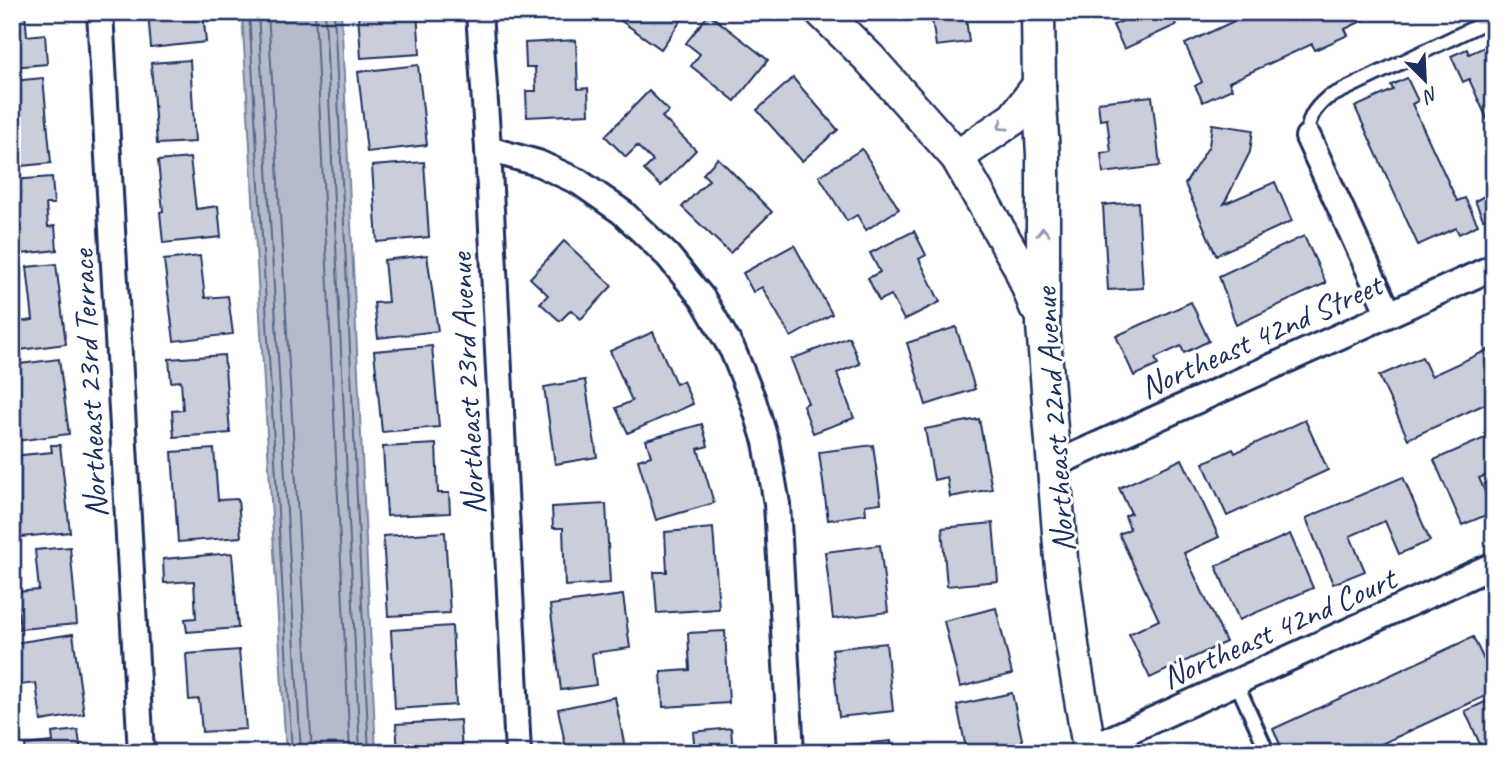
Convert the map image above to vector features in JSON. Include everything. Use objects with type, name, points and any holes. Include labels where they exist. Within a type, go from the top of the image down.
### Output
[{"type":"street","name":"Northeast 23rd Terrace","points":[[100,12],[141,753]]},
{"type":"street","name":"Northeast 23rd Avenue","points":[[479,12],[518,753]]},
{"type":"street","points":[[822,12],[869,58],[957,157],[1019,265],[1043,325]]},
{"type":"street","name":"Northeast 22nd Avenue","points":[[1038,12],[1043,155],[1043,325],[1063,572],[1090,751]]},
{"type":"street","points":[[957,157],[1014,118],[1039,85]]},
{"type":"street","points":[[1308,137],[1389,314]]},
{"type":"street","points":[[488,149],[538,163],[579,182],[622,212],[668,256],[703,299],[733,351],[766,442],[777,503],[791,753]]},
{"type":"street","name":"Northeast 42nd Street","points":[[1055,464],[1494,267]]},
{"type":"street","name":"Northeast 42nd Court","points":[[1090,751],[1494,565]]},
{"type":"lane","points":[[1308,137],[1310,118],[1316,107],[1327,98],[1494,18]]},
{"type":"lane","points":[[1236,682],[1268,753]]},
{"type":"water","points":[[242,12],[341,12],[376,753],[286,753]]},
{"type":"building","points":[[12,12],[25,12],[27,36],[45,34],[47,64],[12,67]]},
{"type":"building","points":[[148,12],[203,12],[206,42],[151,48]]},
{"type":"building","points":[[358,12],[417,12],[420,54],[361,58]]},
{"type":"building","points":[[621,12],[687,12],[661,49],[617,18]]},
{"type":"building","points":[[914,12],[958,12],[958,19],[966,18],[969,42],[936,46],[932,19],[915,21]]},
{"type":"building","points":[[1117,12],[1170,12],[1176,25],[1124,49],[1113,25],[1121,22]]},
{"type":"building","points":[[1253,12],[1381,12],[1345,29],[1348,35],[1315,50],[1312,44],[1229,82],[1232,89],[1203,102],[1195,86],[1202,82],[1185,44]]},
{"type":"building","points":[[709,14],[768,60],[735,101],[691,66],[700,54],[686,43]]},
{"type":"building","points":[[576,40],[578,89],[588,88],[589,114],[527,117],[526,91],[536,91],[535,67],[526,67],[525,43]]},
{"type":"building","points":[[1494,43],[1494,134],[1469,79],[1463,82],[1451,56],[1467,49],[1469,54]]},
{"type":"building","points":[[190,60],[195,142],[157,144],[151,63]]},
{"type":"building","points":[[418,65],[427,145],[367,152],[358,72]]},
{"type":"building","points":[[43,78],[51,163],[12,167],[12,81]]},
{"type":"building","points":[[793,78],[838,130],[802,161],[757,110]]},
{"type":"building","points":[[1407,78],[1418,101],[1412,104],[1457,201],[1465,198],[1478,225],[1459,234],[1456,228],[1418,245],[1355,107],[1393,90],[1391,85]]},
{"type":"building","points":[[649,91],[669,111],[662,117],[696,150],[661,186],[644,170],[653,161],[637,146],[626,157],[605,136]]},
{"type":"building","points":[[1152,96],[1160,166],[1103,173],[1101,153],[1111,152],[1107,119],[1100,120],[1098,102]]},
{"type":"building","points":[[1212,124],[1253,130],[1250,152],[1224,204],[1275,182],[1292,221],[1216,255],[1185,184],[1209,146]]},
{"type":"building","points":[[862,149],[899,209],[866,230],[857,215],[847,221],[819,176]]},
{"type":"building","points":[[190,158],[196,209],[218,206],[221,237],[163,243],[158,161]]},
{"type":"building","points":[[718,158],[772,212],[730,253],[682,207],[709,180],[703,174]]},
{"type":"building","points":[[424,162],[429,237],[377,242],[372,166]]},
{"type":"building","points":[[52,177],[54,204],[46,204],[48,227],[55,226],[57,250],[12,255],[12,180]]},
{"type":"building","points":[[1494,191],[1494,215],[1483,219],[1475,201]]},
{"type":"building","points":[[1138,202],[1143,288],[1108,290],[1103,205]]},
{"type":"building","points":[[914,231],[926,255],[919,259],[940,302],[904,320],[891,295],[879,301],[868,278],[880,272],[870,253]]},
{"type":"building","points":[[1304,236],[1326,283],[1236,325],[1219,276]]},
{"type":"building","points":[[564,241],[612,286],[581,319],[571,310],[560,321],[540,303],[548,295],[530,278]]},
{"type":"building","points":[[794,245],[832,314],[791,337],[762,287],[753,292],[743,273]]},
{"type":"building","points":[[427,255],[438,331],[378,338],[374,303],[388,302],[384,260]]},
{"type":"building","points":[[200,256],[205,298],[228,296],[233,334],[174,341],[164,260]]},
{"type":"building","points":[[56,264],[66,344],[12,351],[12,323],[33,320],[27,267]]},
{"type":"building","points":[[1191,302],[1209,341],[1184,353],[1181,346],[1155,358],[1158,365],[1134,376],[1116,336]]},
{"type":"building","points":[[956,327],[975,389],[926,405],[907,343]]},
{"type":"building","points":[[653,332],[676,384],[683,381],[693,404],[628,433],[616,408],[632,401],[610,351]]},
{"type":"building","points":[[849,337],[860,364],[837,373],[854,418],[813,433],[803,405],[808,403],[791,359]]},
{"type":"building","points":[[432,346],[439,427],[382,432],[374,351]]},
{"type":"building","points":[[1494,347],[1494,400],[1408,439],[1379,376],[1422,357],[1431,376]]},
{"type":"building","points":[[224,355],[230,433],[174,437],[172,411],[183,410],[181,381],[171,382],[169,359]]},
{"type":"building","points":[[59,359],[69,434],[17,441],[12,408],[12,365]]},
{"type":"building","points":[[585,380],[597,457],[555,464],[544,387]]},
{"type":"building","points":[[979,419],[992,489],[950,497],[947,477],[934,480],[925,429]]},
{"type":"building","points":[[1305,420],[1328,470],[1227,516],[1203,463],[1233,449],[1235,453]]},
{"type":"building","points":[[702,424],[708,446],[698,449],[714,503],[656,520],[638,460],[651,456],[646,440]]},
{"type":"building","points":[[1494,434],[1494,472],[1479,478],[1494,512],[1462,525],[1434,460]]},
{"type":"building","points":[[436,444],[438,493],[449,493],[450,513],[387,516],[383,447]]},
{"type":"building","points":[[51,445],[60,445],[70,532],[12,538],[12,456],[52,452]]},
{"type":"building","points":[[873,445],[881,503],[865,505],[866,514],[828,520],[819,452]]},
{"type":"building","points":[[214,449],[218,500],[238,499],[241,537],[178,542],[172,452]]},
{"type":"building","points":[[1182,459],[1219,537],[1184,553],[1226,642],[1150,678],[1129,634],[1159,620],[1119,534],[1130,529],[1125,516],[1131,513],[1119,488]]},
{"type":"building","points":[[1403,477],[1430,541],[1399,554],[1385,521],[1350,536],[1365,571],[1333,584],[1306,518]]},
{"type":"building","points":[[606,504],[610,583],[565,586],[563,528],[553,528],[552,507]]},
{"type":"building","points":[[993,523],[998,581],[947,586],[942,528]]},
{"type":"building","points":[[713,528],[719,609],[657,613],[654,572],[667,572],[665,532]]},
{"type":"building","points":[[445,532],[450,613],[388,616],[383,536]]},
{"type":"building","points":[[1290,534],[1313,588],[1239,620],[1216,566]]},
{"type":"building","points":[[880,545],[888,612],[833,619],[825,552]]},
{"type":"building","points":[[70,547],[77,624],[20,629],[16,592],[39,590],[35,550]]},
{"type":"building","points":[[232,553],[238,628],[187,632],[185,619],[196,618],[194,581],[164,583],[163,559]]},
{"type":"building","points":[[623,595],[630,648],[592,653],[596,685],[561,690],[550,605]]},
{"type":"building","points":[[996,608],[1012,674],[960,687],[944,621]]},
{"type":"building","points":[[452,626],[456,705],[395,709],[391,630]]},
{"type":"building","points":[[725,631],[729,703],[663,707],[661,672],[690,670],[688,633]]},
{"type":"building","points":[[73,634],[84,714],[41,721],[36,683],[20,685],[14,643]]},
{"type":"building","points":[[1473,637],[1494,681],[1494,692],[1362,753],[1284,753],[1273,729]]},
{"type":"building","points":[[886,643],[893,711],[839,717],[832,649]]},
{"type":"building","points":[[239,650],[246,729],[202,732],[199,699],[189,700],[186,654]]},
{"type":"building","points":[[1012,693],[1025,753],[967,753],[957,705]]},
{"type":"building","points":[[615,697],[626,753],[567,753],[558,709]]},
{"type":"building","points":[[1494,698],[1494,753],[1484,753],[1465,711]]},
{"type":"building","points":[[460,720],[462,753],[398,753],[396,724]]},
{"type":"building","points":[[731,728],[733,753],[695,753],[693,732]]},
{"type":"building","points":[[78,730],[81,753],[26,753],[25,745],[53,742],[52,733]]},
{"type":"building","points":[[891,741],[892,753],[839,753],[838,746]]},
{"type":"building","points":[[238,747],[239,753],[203,753]]}]
